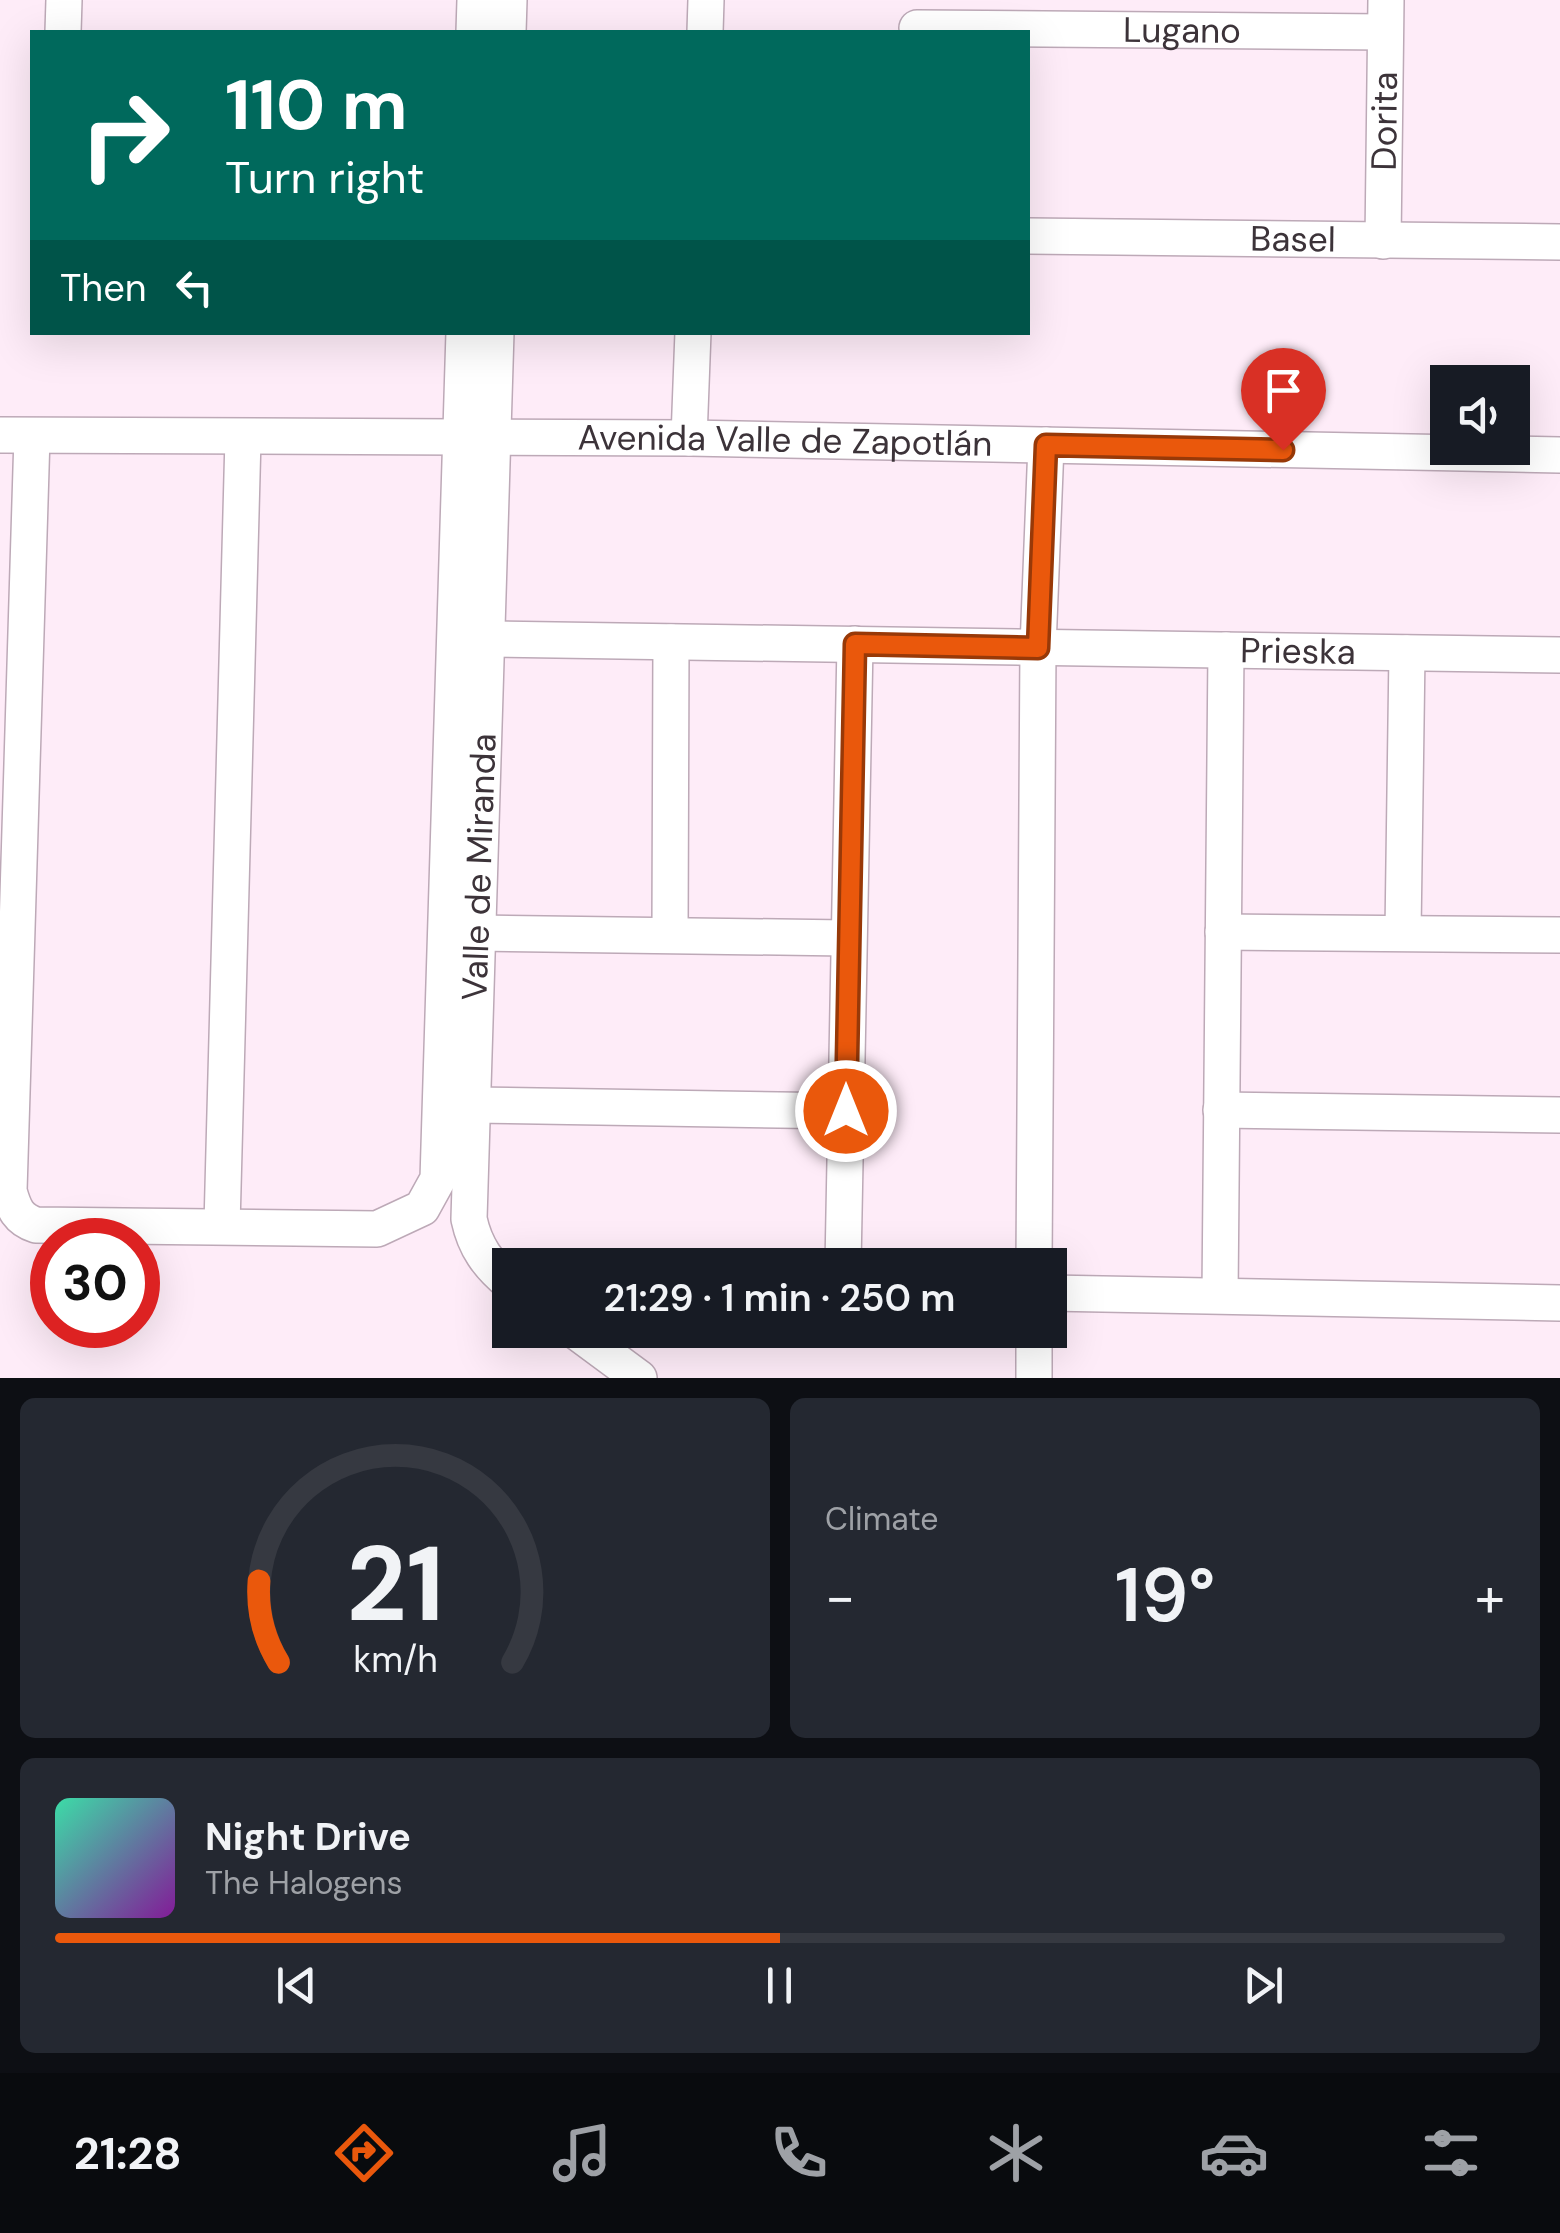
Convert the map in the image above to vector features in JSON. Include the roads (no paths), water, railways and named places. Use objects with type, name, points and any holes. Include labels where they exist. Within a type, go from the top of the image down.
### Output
[{"type":"street","points":[[63,30],[64,0]]},
{"type":"street","points":[[474,30],[475,0]]},
{"type":"street","points":[[508,30],[509,0]]},
{"type":"street","points":[[705,30],[706,0]]},
{"type":"street","name":"Lugano","points":[[917,20],[1385,16]]},
{"type":"street","name":"Dorita","points":[[1383,241],[1385,16]]},
{"type":"street","name":"Basel","points":[[1030,236],[1560,242]]},
{"type":"street","points":[[464,335],[476,437]]},
{"type":"street","points":[[16,436],[7,990],[9,1191],[14,1209],[24,1221],[378,1229],[402,1221],[422,1208],[434,1192],[476,437],[495,335]]},
{"type":"street","points":[[689,438],[693,335]]},
{"type":"street","name":"Avenida Valle de Zapotlán","points":[[16,436],[689,438],[1560,455]]},
{"type":"street","name":"Valle de Miranda","points":[[476,437],[486,639],[469,1218],[473,1239],[492,1268]]},
{"type":"street","points":[[222,1225],[243,438]]},
{"type":"street","points":[[1034,1248],[1038,648],[1046,445]]},
{"type":"street","name":"Prieska","points":[[486,639],[1560,655]]},
{"type":"street","points":[[670,934],[671,642]]},
{"type":"street","points":[[843,1248],[846,938],[855,644]]},
{"type":"street","points":[[1220,1295],[1226,650]]},
{"type":"street","points":[[1403,932],[1407,652]]},
{"type":"street","points":[[1223,932],[1560,935]]},
{"type":"street","points":[[477,933],[846,938]]},
{"type":"street","points":[[473,1104],[846,1111]]},
{"type":"street","points":[[1221,1110],[1560,1115]]},
{"type":"street","points":[[1067,1294],[1560,1303]]},
{"type":"street","points":[[599,1348],[640,1378]]},
{"type":"street","points":[[1034,1348],[1034,1378]]}]
